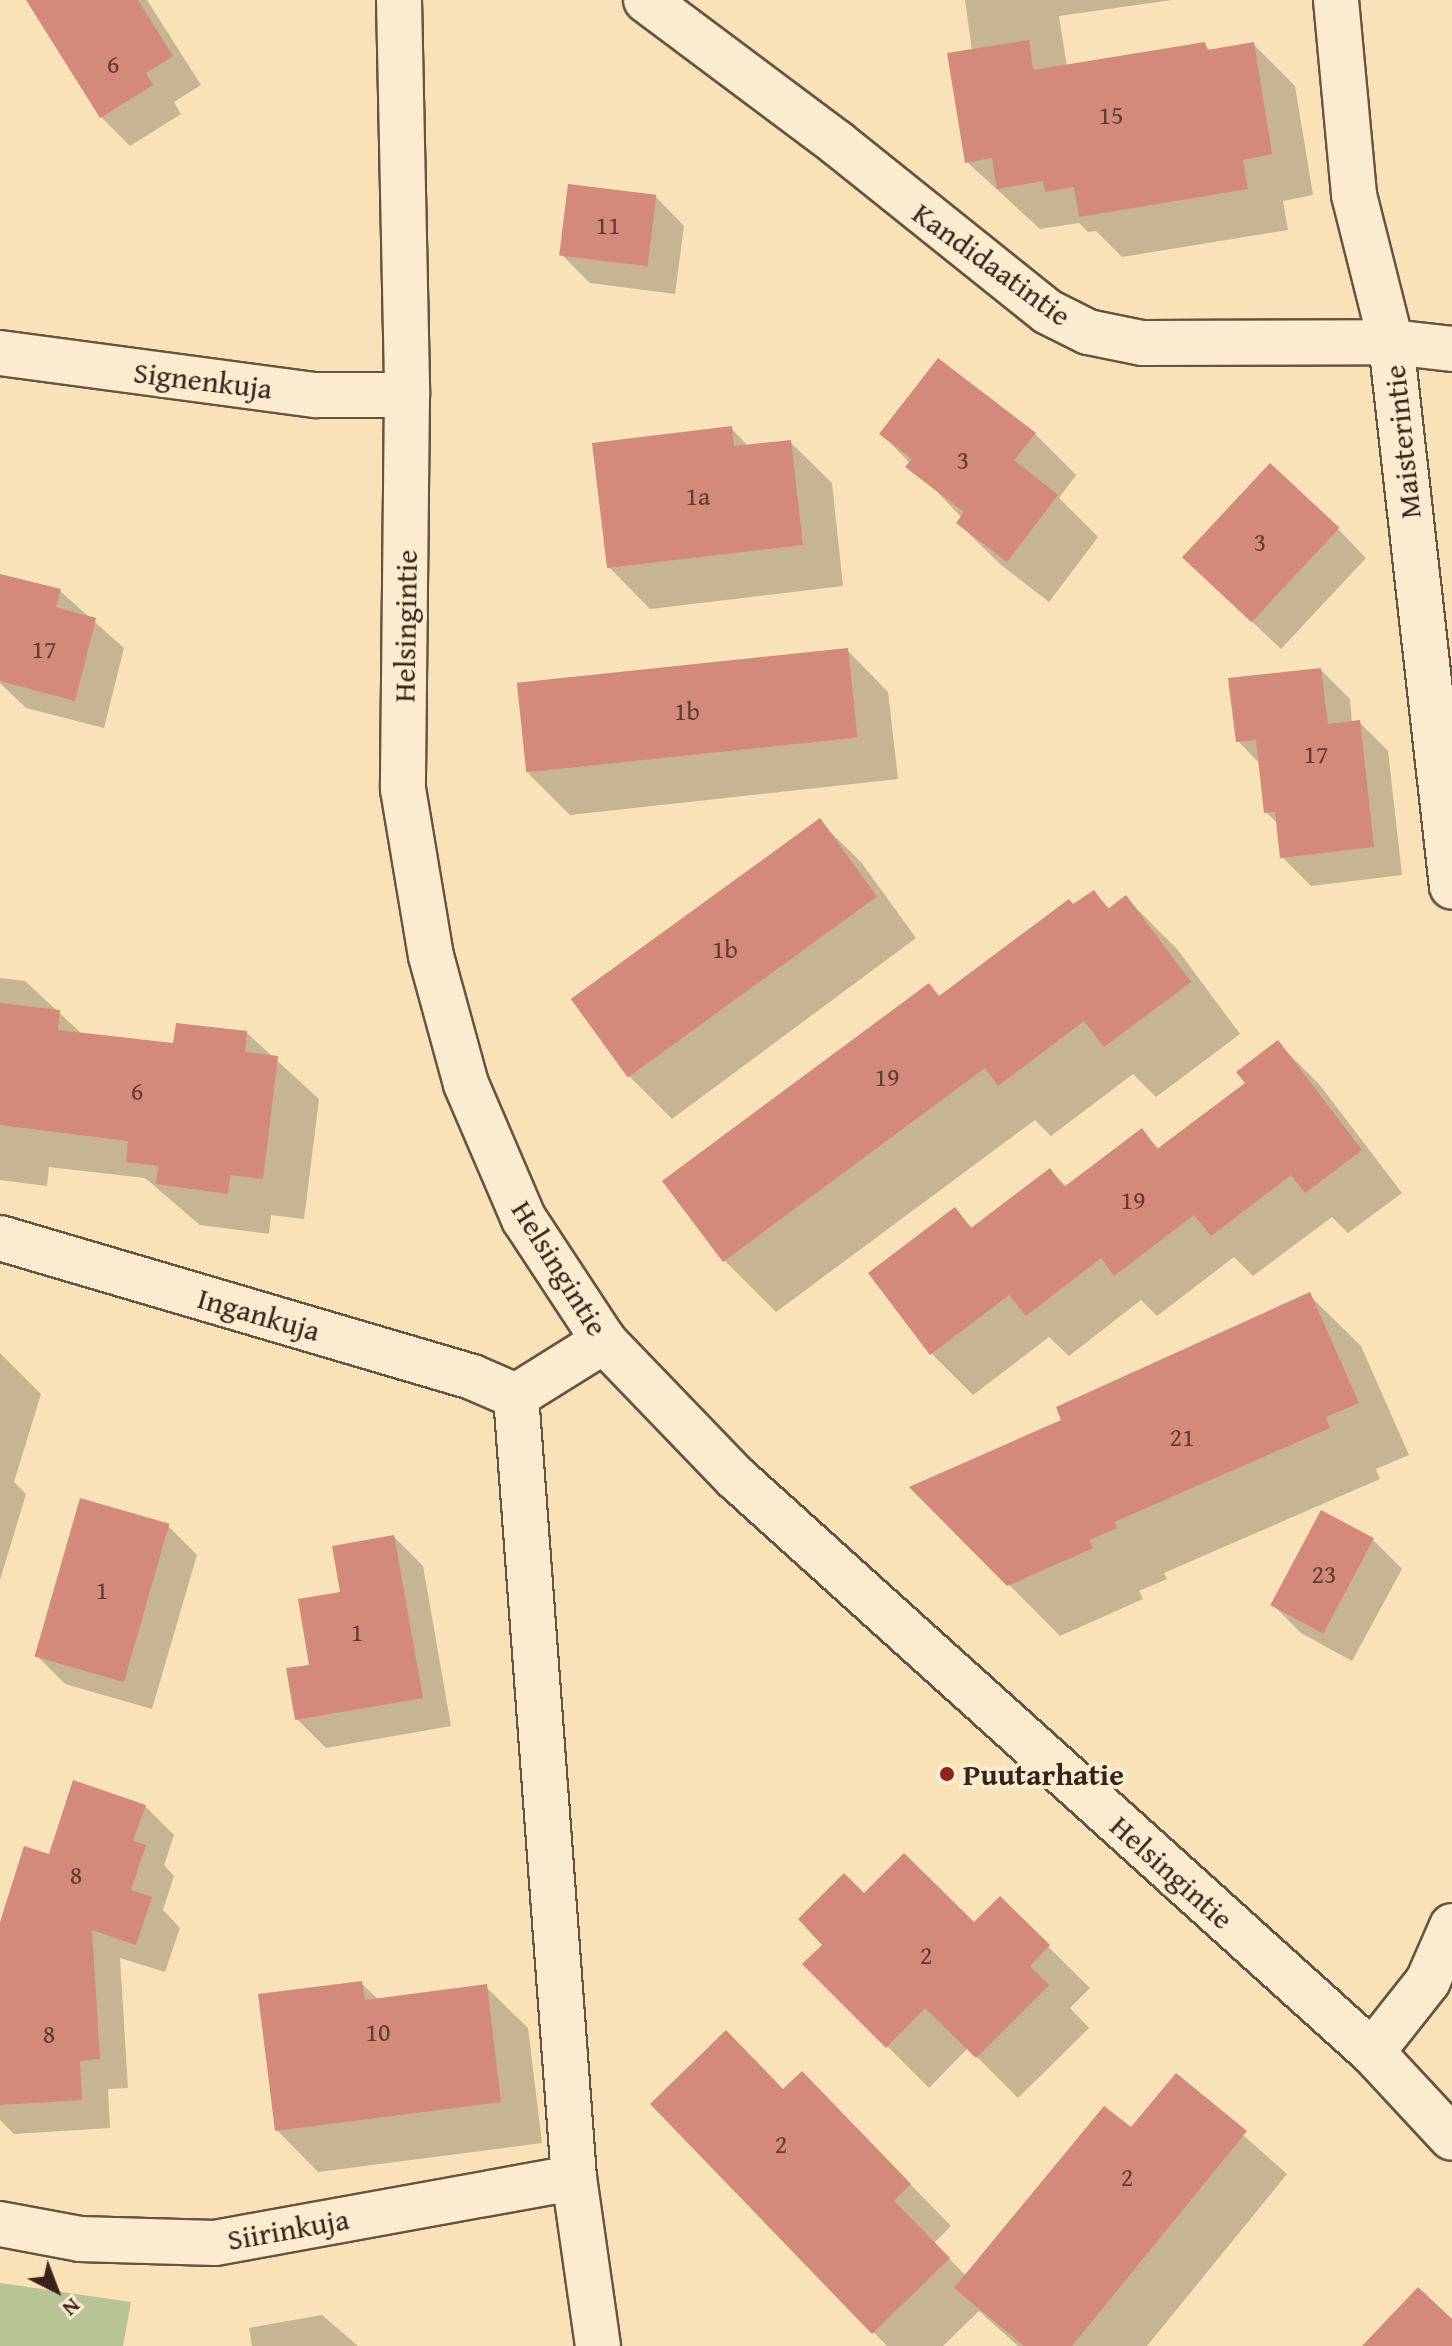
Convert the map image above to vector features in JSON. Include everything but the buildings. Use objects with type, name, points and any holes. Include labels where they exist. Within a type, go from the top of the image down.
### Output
[{"type":"street","name":"Helsingintie","points":[[399,0],[407,395],[403,789],[431,956],[466,1084],[524,1219],[604,1341],[736,1478],[1372,2052],[1452,2138]]},
{"type":"street","name":"Kandidaatintie","points":[[646,0],[819,128],[1048,312],[1088,332],[1142,343],[1391,342],[1452,349]]},
{"type":"street","name":"Maisterintie","points":[[1336,0],[1354,195],[1391,342],[1452,887]]},
{"type":"street","name":"Signenkuja","points":[[0,353],[316,395],[407,395]]},
{"type":"street","name":"Ingankuja","points":[[0,1238],[472,1377],[516,1396]]},
{"type":"street","points":[[598,2346],[574,2178],[516,1396],[604,1341]]},
{"type":"street","points":[[1372,2052],[1428,1981],[1452,1926]]},
{"type":"street","name":"Siirinkuja","points":[[0,2224],[80,2239],[215,2243],[574,2178]]},
{"type":"green space","points":[[0,2283],[131,2302],[123,2346],[0,2346]]},
{"type":"place","name":"Puutarhatie","points":[[947,1774]]}]
